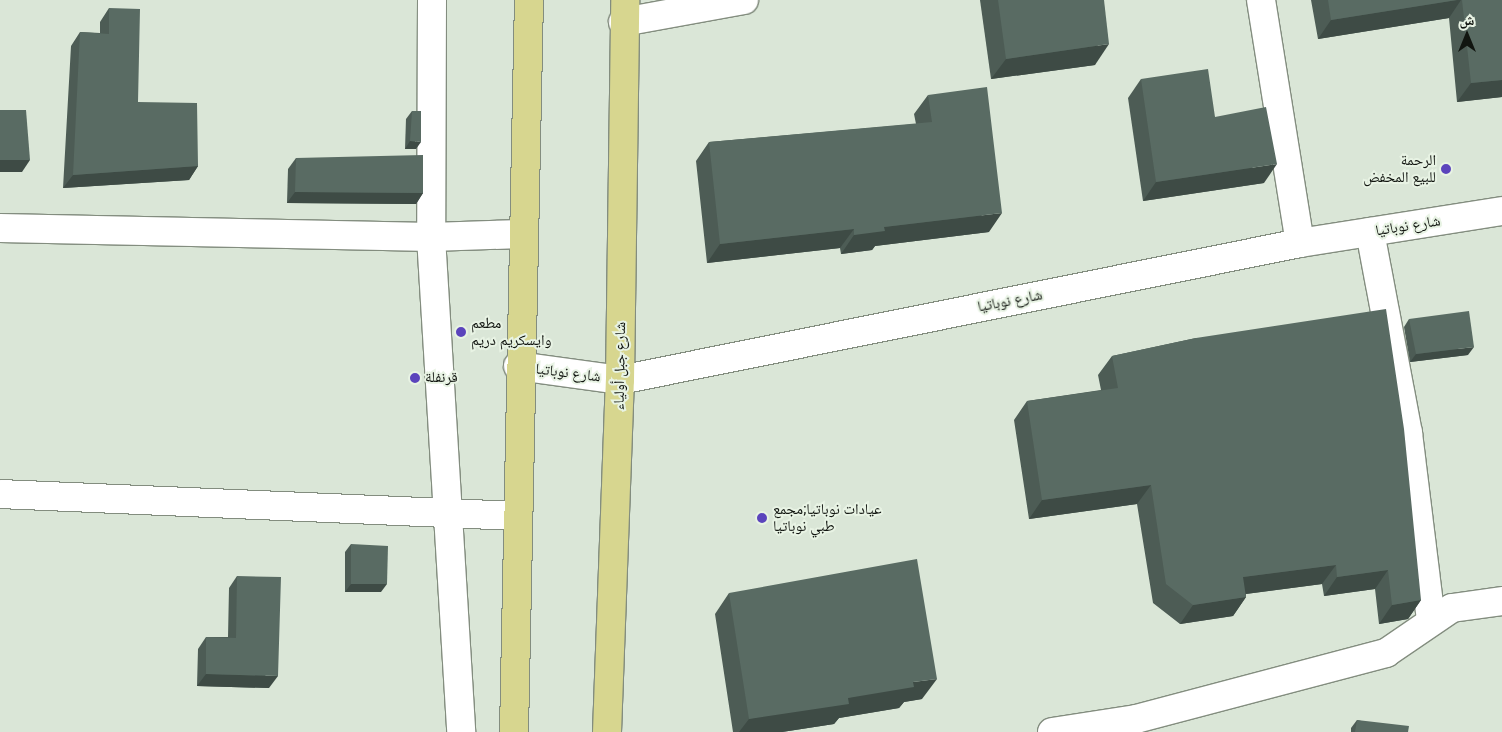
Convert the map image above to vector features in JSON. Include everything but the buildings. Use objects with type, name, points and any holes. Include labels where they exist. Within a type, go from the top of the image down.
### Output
[{"type":"main road","points":[[514,732],[518,366],[529,0]]},
{"type":"main road","name":"شارع جبل أولياء","points":[[607,732],[620,380],[624,11]]},
{"type":"street","points":[[432,0],[431,237],[446,514],[461,732]]},
{"type":"street","points":[[624,11],[744,0]]},
{"type":"street","points":[[1261,0],[1300,242]]},
{"type":"street","name":"شارع نوباتيا","points":[[518,366],[620,380],[1300,242],[1502,211]]},
{"type":"street","points":[[0,228],[431,237],[522,234]]},
{"type":"street","points":[[1370,232],[1408,433],[1431,621]]},
{"type":"street","points":[[0,494],[517,516]]},
{"type":"street","points":[[1052,732],[1136,725],[1386,653],[1431,621],[1470,603],[1502,601]]},
{"type":"place","name":"الرحمة للبيع المخفض","points":[[1446,169]]},
{"type":"place","name":"مطعم وايسكريم دريم","points":[[461,332]]},
{"type":"place","name":"قرنفلة","points":[[415,378]]},
{"type":"place","name":"عيادات نوباتيا;مجمع طبي نوباتيا","points":[[762,518]]}]
